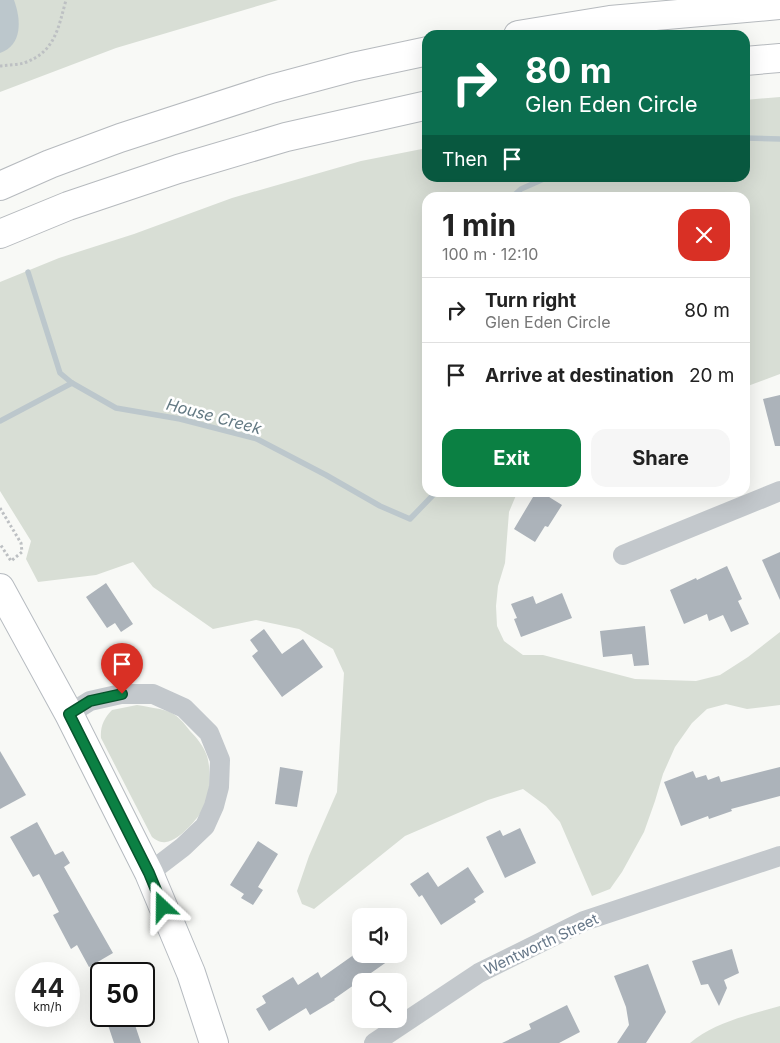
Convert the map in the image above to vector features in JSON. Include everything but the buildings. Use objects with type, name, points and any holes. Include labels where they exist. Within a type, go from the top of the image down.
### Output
[{"type":"main road","points":[[549,30],[610,20],[780,5]]},
{"type":"main road","points":[[0,186],[50,164],[120,138],[271,89],[353,67],[422,52]]},
{"type":"main road","points":[[750,61],[780,58]]},
{"type":"main road","points":[[0,234],[68,206],[187,166],[286,137],[422,106]]},
{"type":"main road","points":[[0,588],[69,714],[149,873],[191,973],[214,1043]]},
{"type":"street","points":[[623,555],[780,491]]},
{"type":"street","points":[[69,714],[90,701],[98,699],[122,694],[153,694],[184,708],[209,733],[220,760],[219,787],[214,806],[205,826],[183,847],[149,873]]},
{"type":"street","name":"Wentworth Street","points":[[374,1043],[479,973],[584,920],[780,856]]},
{"type":"path","points":[[0,66],[23,63],[46,51],[56,33],[66,0]]},
{"type":"path","points":[[0,508],[21,543],[22,552],[11,561],[0,544]]},
{"type":"shaded area","points":[[0,0],[278,0],[116,48],[0,92]]},
{"type":"shaded area","points":[[0,0],[14,0],[19,23],[13,44],[0,53]]},
{"type":"shaded area","points":[[780,97],[780,374],[750,385],[750,192],[422,192],[422,497],[515,497],[509,512],[505,563],[498,586],[496,606],[497,626],[504,641],[523,655],[543,655],[635,679],[696,681],[720,675],[748,657],[780,632],[780,705],[747,709],[726,704],[707,709],[692,723],[675,747],[663,774],[644,832],[622,872],[610,889],[592,896],[560,822],[546,806],[523,789],[488,800],[405,836],[314,909],[302,904],[297,891],[309,856],[337,792],[344,673],[333,649],[299,629],[256,620],[213,629],[153,587],[133,562],[96,575],[38,582],[26,559],[31,541],[0,491],[0,282],[59,258],[134,234],[232,198],[361,161],[422,149],[422,182],[750,182],[750,100]]},
{"type":"shaded area","points":[[137,705],[171,712],[183,722],[200,743],[208,761],[209,786],[204,808],[183,832],[171,841],[160,842],[152,837],[101,738],[103,723],[112,710]]},
{"type":"shaded area","points":[[780,1006],[780,1043],[690,1043],[721,1024]]},
{"type":"waterway","name":"House Creek","points":[[750,138],[780,139]]},
{"type":"waterway","name":"House Creek","points":[[518,192],[537,182]]},
{"type":"waterway","name":"House Creek","points":[[28,272],[60,373],[72,383],[116,408],[180,419],[257,439],[380,506],[410,519],[431,497]]},
{"type":"waterway","name":"House Creek","points":[[0,421],[72,383]]},
{"type":"route","points":[[122,694],[90,701],[69,714],[149,873],[163,907]]}]
